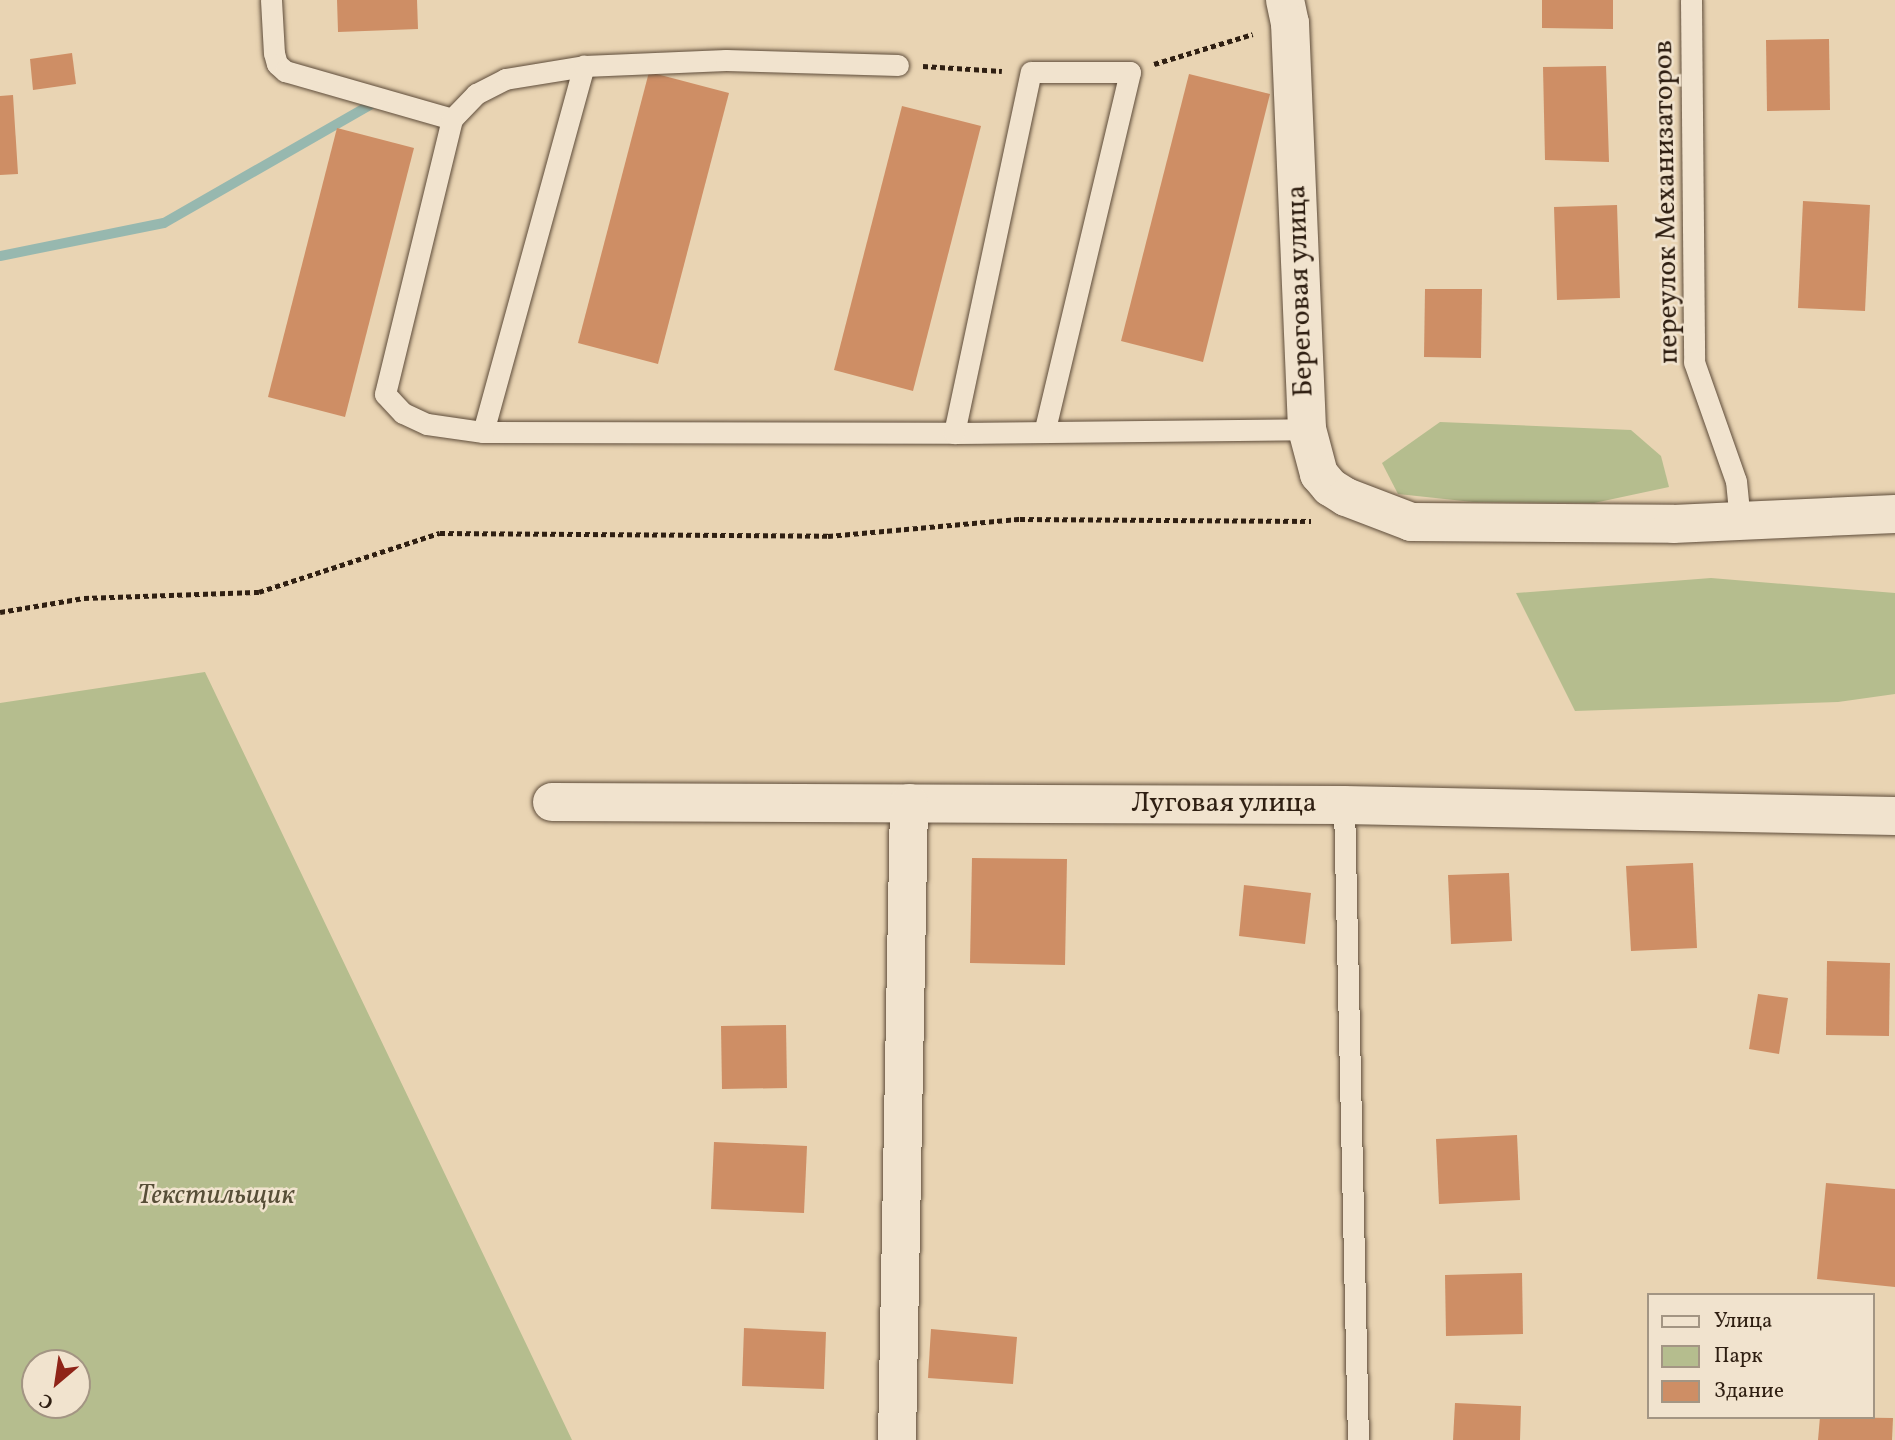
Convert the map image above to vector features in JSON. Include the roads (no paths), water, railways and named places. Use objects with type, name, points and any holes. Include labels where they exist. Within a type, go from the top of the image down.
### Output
[{"type":"street","name":"Береговая улица","points":[[1287,12],[1307,429],[1319,474],[1330,487],[1346,497],[1411,522],[1674,524],[1740,521]]},
{"type":"street","points":[[1740,521],[1895,514]]},
{"type":"street","name":"Луговая улица","points":[[552,802],[1344,805],[1895,816]]},
{"type":"street","points":[[897,1440],[909,803]]},
{"type":"lane","points":[[271,0],[274,53],[277,64],[285,71],[452,119]]},
{"type":"lane","name":"переулок Механизаторов","points":[[1691,0],[1694,362],[1736,481],[1740,521]]},
{"type":"lane","points":[[898,65],[726,60],[583,66],[505,79],[476,94],[452,119],[385,394],[403,413],[427,424],[483,432],[954,433],[1045,429],[1307,429]]},
{"type":"lane","points":[[483,432],[583,66]]},
{"type":"lane","points":[[954,433],[1031,72],[1130,72],[1045,429]]},
{"type":"lane","points":[[1344,805],[1358,1440]]},
{"type":"waterway","points":[[0,256],[164,223],[379,100]]},
{"type":"park label","name":"Текстильщик","points":[[216,1196]]}]
